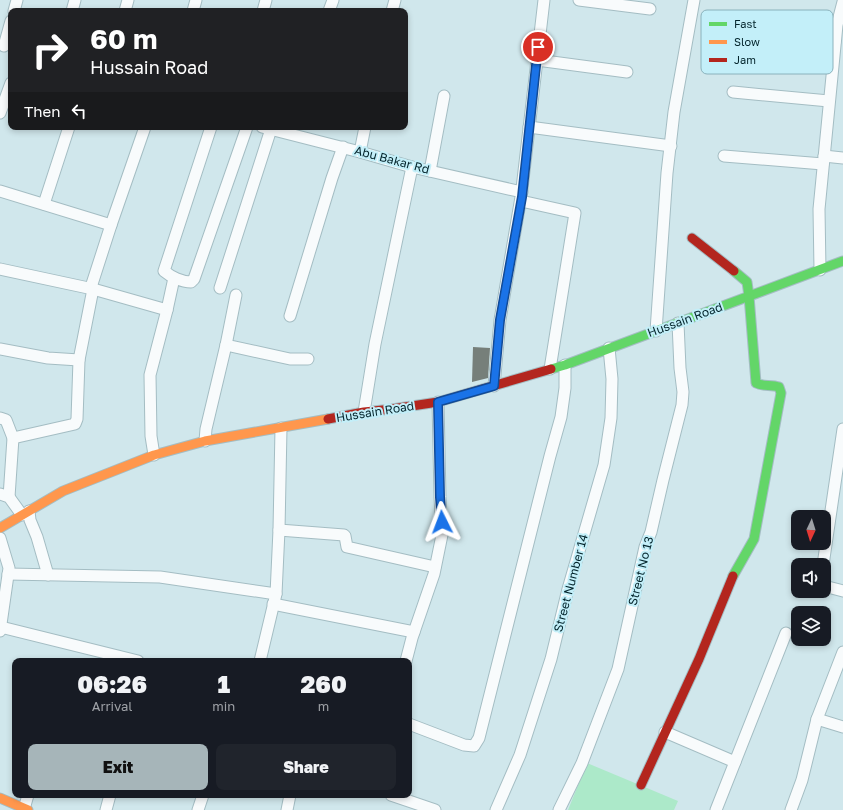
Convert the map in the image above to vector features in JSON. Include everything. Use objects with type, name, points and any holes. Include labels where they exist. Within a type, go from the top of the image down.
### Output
[{"type":"street","points":[[494,386],[500,320],[521,197],[544,0]]},
{"type":"street","points":[[579,0],[650,9]]},
{"type":"street","points":[[656,331],[667,173],[674,112],[694,0]]},
{"type":"street","points":[[833,62],[836,25],[843,2]]},
{"type":"street","points":[[5,46],[8,34]]},
{"type":"street","points":[[537,60],[627,72]]},
{"type":"street","points":[[820,270],[819,209],[832,74]]},
{"type":"street","points":[[0,113],[8,91]]},
{"type":"street","points":[[733,92],[829,101]]},
{"type":"street","points":[[430,171],[444,96]]},
{"type":"street","points":[[529,127],[671,146]]},
{"type":"street","points":[[44,204],[68,130]]},
{"type":"street","points":[[13,438],[75,424],[77,419],[79,360],[93,290],[92,284],[144,130]]},
{"type":"street","points":[[210,130],[164,268],[164,271],[174,278],[188,282],[192,282],[194,280],[246,130]]},
{"type":"street","points":[[220,288],[266,130]]},
{"type":"street","name":"Abu Bakar Rd","points":[[290,130],[342,147],[575,213],[550,369]]},
{"type":"street","points":[[360,152],[365,130]]},
{"type":"street","points":[[290,316],[342,147]]},
{"type":"street","points":[[724,156],[823,160],[843,158]]},
{"type":"street","points":[[364,412],[375,344],[412,167]]},
{"type":"street","points":[[0,191],[111,225]]},
{"type":"street","points":[[641,785],[699,659],[732,578],[754,539],[781,393],[779,387],[775,385],[762,385],[756,382],[747,282],[692,238]]},
{"type":"street","name":"Hussain Road","points":[[0,528],[63,491],[154,455],[205,441],[364,412],[438,402],[564,365],[843,261]]},
{"type":"street","points":[[0,269],[93,290],[167,310]]},
{"type":"street","points":[[154,455],[150,436],[150,375],[174,278]]},
{"type":"street","points":[[205,441],[206,430],[236,295]]},
{"type":"street","name":"Street No 13","points":[[559,810],[582,763],[618,669],[645,547],[651,532],[662,480],[682,405],[678,323]]},
{"type":"street","points":[[226,345],[290,358],[308,359]]},
{"type":"street","name":"Street Number 14","points":[[496,810],[520,755],[551,659],[568,589],[604,465],[611,418],[612,380],[609,348]]},
{"type":"street","points":[[0,349],[48,358],[79,360]]},
{"type":"street","points":[[412,725],[464,745],[474,746],[479,738],[550,456],[561,418],[565,388],[564,365]]},
{"type":"street","points":[[407,658],[434,574],[442,535],[438,402]]},
{"type":"street","points":[[0,418],[6,420],[13,438],[5,496],[25,513],[30,520],[37,537],[48,575]]},
{"type":"street","points":[[261,658],[274,599],[279,530],[281,428]]},
{"type":"street","points":[[824,558],[843,429]]},
{"type":"street","points":[[279,530],[344,535],[347,547],[435,567]]},
{"type":"street","points":[[0,538],[9,568],[0,629],[125,658]]},
{"type":"street","points":[[8,574],[160,577],[274,599],[414,632]]},
{"type":"street","points":[[831,588],[843,591]]},
{"type":"street","points":[[716,810],[786,633]]},
{"type":"street","points":[[791,810],[802,780],[817,719],[843,652]]},
{"type":"street","points":[[817,719],[843,727]]},
{"type":"street","points":[[665,732],[735,762]]},
{"type":"street","points":[[2,803],[26,809],[28,798]]},
{"type":"street","points":[[106,810],[109,798]]},
{"type":"street","points":[[198,810],[202,798]]},
{"type":"street","points":[[287,810],[289,798]]},
{"type":"street","points":[[400,798],[435,810]]},
{"type":"green space","points":[[587,763],[678,801],[674,810],[568,810]]},
{"type":"building","points":[[473,347],[490,348],[488,378],[472,382]]},
{"type":"traffic: fast","points":[[551,369],[843,261]]},
{"type":"traffic: fast","points":[[733,576],[754,539],[781,393],[779,387],[756,383],[747,282],[734,271]]},
{"type":"traffic: slow","points":[[0,528],[63,491],[154,455],[205,441],[328,419]]},
{"type":"traffic: slow","points":[[0,798],[28,810]]},
{"type":"traffic: jam","points":[[692,238],[734,271]]},
{"type":"traffic: jam","points":[[328,419],[364,412],[438,402],[551,369]]},
{"type":"traffic: jam","points":[[641,785],[699,659],[733,576]]},
{"type":"route","points":[[442,522],[438,402],[494,386],[500,320],[522,197],[538,47]]}]
